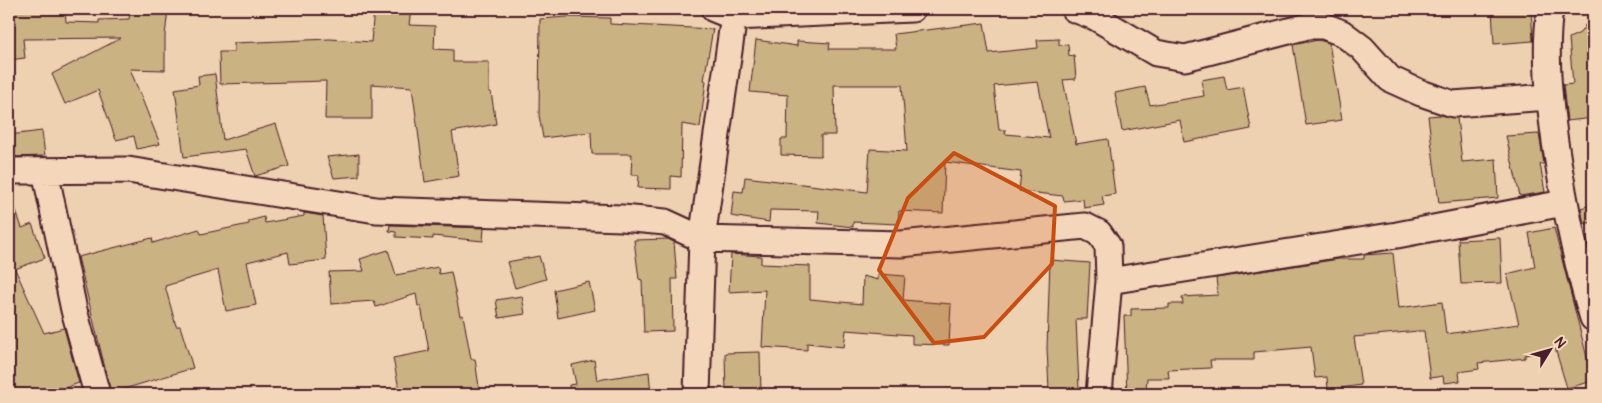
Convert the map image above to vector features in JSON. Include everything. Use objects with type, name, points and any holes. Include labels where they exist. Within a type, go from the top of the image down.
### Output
[{"type":"street","points":[[697,394],[702,239],[728,11],[912,9]]},
{"type":"street","points":[[1074,9],[1095,17],[1156,53],[1185,58],[1308,26],[1324,26],[1342,33],[1362,48],[1390,79],[1421,93],[1453,104],[1549,98]]},
{"type":"street","points":[[1550,9],[1547,34],[1549,98],[1564,203],[1593,318]]},
{"type":"street","points":[[9,171],[128,170],[376,210],[622,218],[666,222],[702,239],[901,244],[1085,226],[1099,233],[1108,246],[1109,281],[1099,394]]},
{"type":"street","points":[[45,171],[74,310],[97,394]]},
{"type":"street","points":[[1109,281],[1397,235],[1564,203]]},
{"type":"highlighted area","points":[[954,153],[1055,206],[1052,264],[984,337],[934,343],[879,270],[908,198]]},
{"type":"building","points":[[9,9],[21,9],[21,11],[65,9],[66,22],[99,23],[99,20],[129,19],[130,9],[168,9],[165,36],[165,70],[130,69],[160,144],[137,149],[134,136],[116,140],[98,90],[65,104],[52,74],[121,38],[23,39],[25,58],[9,60]]},
{"type":"building","points":[[374,9],[411,9],[409,25],[435,26],[434,49],[453,50],[453,62],[489,62],[489,92],[491,92],[496,124],[452,132],[459,176],[425,182],[412,87],[372,84],[372,119],[325,119],[326,81],[220,84],[219,52],[234,52],[234,43],[330,39],[371,42]]},
{"type":"building","points":[[1492,9],[1531,9],[1533,41],[1494,44]]},
{"type":"building","points":[[1593,14],[1593,118],[1567,121],[1563,85],[1573,84],[1569,38],[1580,33]]},
{"type":"building","points":[[567,17],[610,18],[610,24],[713,29],[704,80],[706,81],[700,127],[682,124],[681,177],[671,176],[671,189],[638,188],[639,175],[631,175],[632,154],[592,154],[591,132],[543,138],[539,115],[540,19]]},
{"type":"building","points":[[984,23],[989,53],[1038,48],[1037,40],[1059,39],[1059,45],[1068,44],[1069,56],[1074,55],[1076,79],[1063,80],[1076,144],[1108,139],[1115,194],[1102,196],[1104,205],[1084,208],[1083,199],[1064,201],[1063,196],[1019,191],[1021,172],[945,162],[943,213],[899,211],[898,224],[853,222],[853,227],[818,223],[819,211],[770,210],[769,222],[731,216],[734,191],[743,192],[745,177],[867,192],[870,149],[907,151],[902,85],[834,85],[835,135],[821,135],[821,156],[781,155],[781,139],[787,139],[788,95],[750,92],[756,40],[797,46],[797,41],[830,43],[829,49],[896,49],[894,34]],"holes":[[[1038,82],[1049,138],[1005,134],[1006,130],[999,130],[994,86]]]},
{"type":"building","points":[[1318,40],[1329,43],[1342,120],[1306,125],[1293,45]]},
{"type":"building","points":[[215,74],[223,140],[276,124],[289,166],[255,176],[246,149],[184,157],[175,89],[199,85],[198,76]]},
{"type":"building","points":[[1224,76],[1227,90],[1243,87],[1251,129],[1184,142],[1180,120],[1122,131],[1115,93],[1145,87],[1150,105],[1204,96],[1201,80]]},
{"type":"building","points":[[1441,115],[1457,118],[1462,162],[1496,159],[1498,198],[1439,203],[1428,116]]},
{"type":"building","points":[[42,131],[45,156],[9,157],[9,135]]},
{"type":"building","points":[[1539,134],[1544,164],[1540,164],[1545,192],[1520,196],[1506,136]]},
{"type":"building","points":[[359,154],[359,176],[334,178],[327,157]]},
{"type":"building","points":[[11,196],[22,228],[32,224],[45,258],[15,269],[44,333],[64,328],[79,383],[47,394],[9,394],[9,197]]},
{"type":"building","points":[[1593,204],[1593,222],[1584,224],[1581,208]]},
{"type":"building","points":[[304,213],[323,216],[326,260],[290,264],[288,252],[247,262],[256,305],[226,311],[218,270],[165,286],[176,326],[180,326],[193,368],[111,393],[78,257],[152,238],[153,243],[199,229],[201,234],[249,224],[249,221],[264,217],[265,223],[304,216]]},
{"type":"building","points":[[390,225],[484,228],[483,241],[433,236],[433,239],[396,237],[396,232],[389,231]]},
{"type":"building","points":[[1554,228],[1593,381],[1567,388],[1555,348],[1525,355],[1525,358],[1478,363],[1479,369],[1459,372],[1460,381],[1444,383],[1443,376],[1430,378],[1424,331],[1418,331],[1354,337],[1361,385],[1328,390],[1327,377],[1315,378],[1311,347],[1254,352],[1254,360],[1210,360],[1211,368],[1168,370],[1169,378],[1147,378],[1146,391],[1127,394],[1124,316],[1131,316],[1131,309],[1169,308],[1169,304],[1183,304],[1182,297],[1218,295],[1216,278],[1339,259],[1364,259],[1364,255],[1393,253],[1399,308],[1442,302],[1446,334],[1519,324],[1507,274],[1535,267],[1529,233]]},
{"type":"building","points":[[1500,238],[1502,283],[1461,284],[1458,240]]},
{"type":"building","points":[[668,239],[674,242],[677,279],[672,279],[673,331],[644,332],[642,280],[639,279],[634,240]]},
{"type":"building","points":[[388,250],[396,275],[438,267],[439,274],[451,272],[460,316],[463,315],[471,359],[475,359],[480,394],[400,394],[393,358],[429,351],[421,306],[418,306],[416,294],[376,307],[374,301],[331,304],[329,272],[364,271],[360,259]]},
{"type":"building","points":[[731,254],[761,256],[761,264],[810,266],[810,299],[862,304],[863,276],[878,280],[878,274],[905,276],[903,300],[951,304],[949,345],[912,344],[912,335],[846,330],[844,347],[807,343],[807,350],[762,347],[765,290],[729,292]]},
{"type":"building","points":[[539,256],[546,279],[515,288],[507,262]]},
{"type":"building","points":[[1050,260],[1090,263],[1087,319],[1076,319],[1079,389],[1049,390],[1047,348]]},
{"type":"building","points":[[589,282],[595,310],[558,318],[554,290]]},
{"type":"building","points":[[522,296],[525,314],[499,318],[496,300]]},
{"type":"building","points":[[760,352],[761,394],[726,394],[725,353]]},
{"type":"building","points":[[594,360],[597,380],[649,372],[651,394],[570,394],[569,385],[576,384],[572,365]]}]
